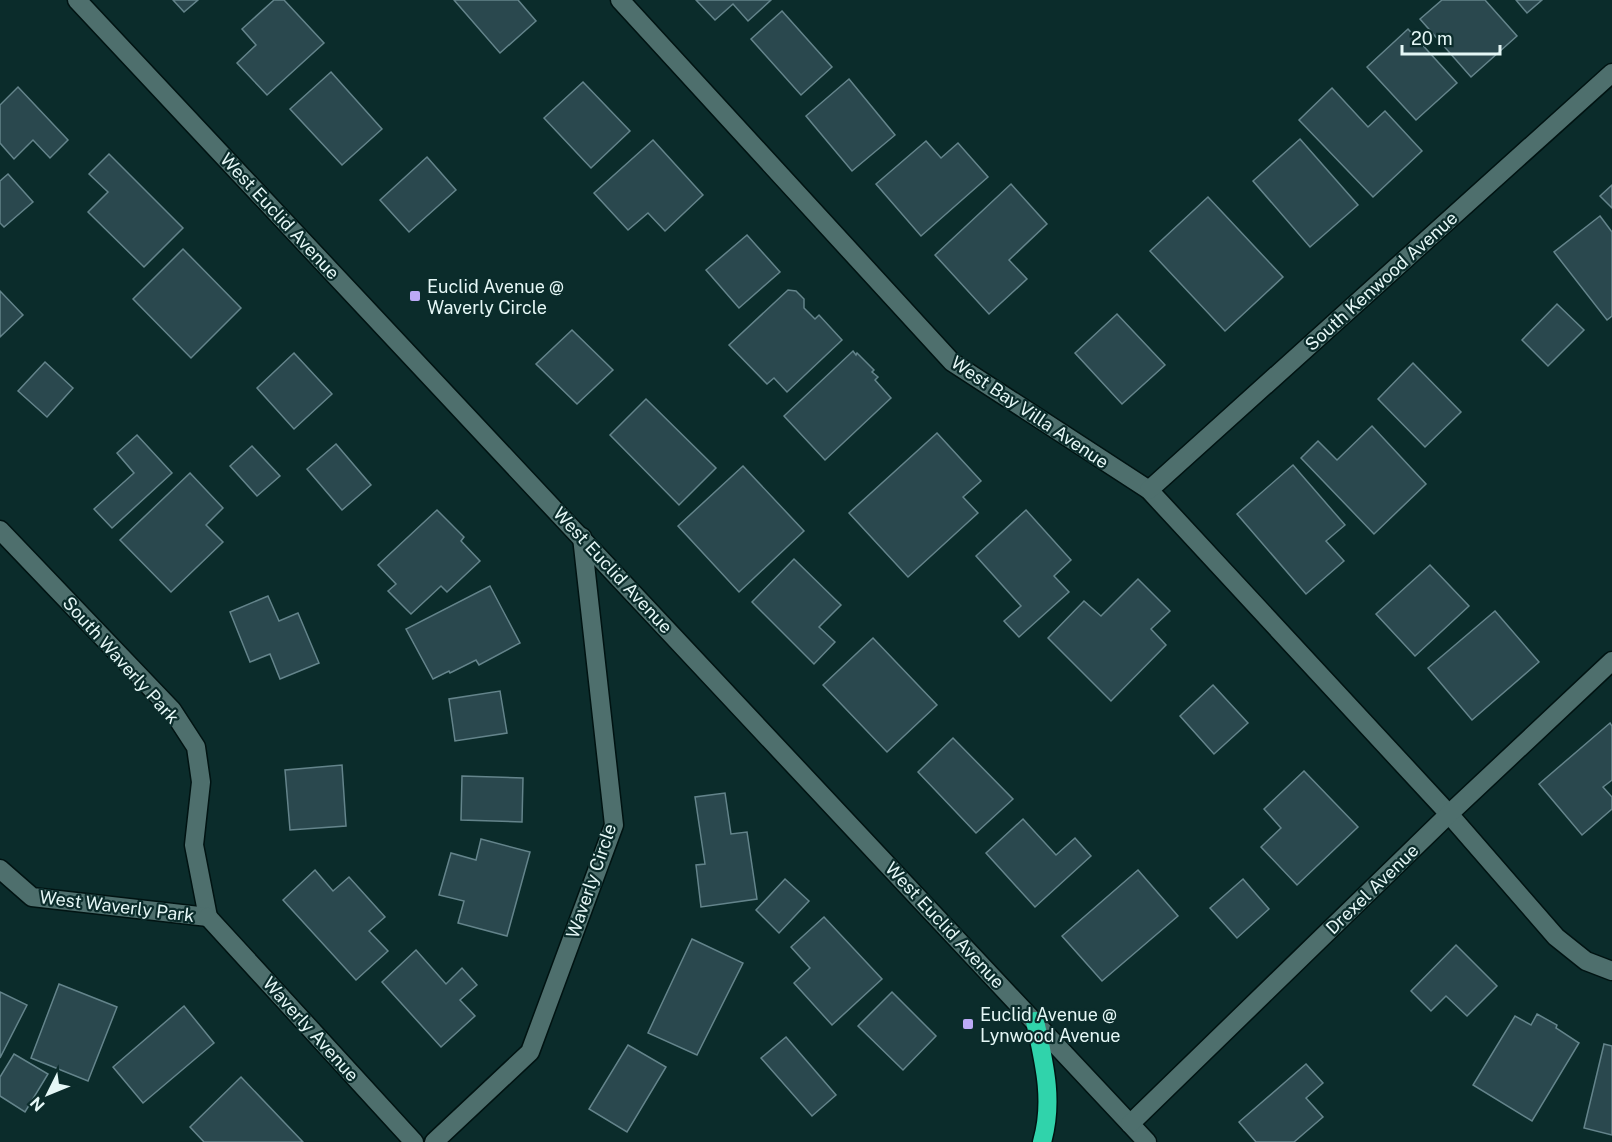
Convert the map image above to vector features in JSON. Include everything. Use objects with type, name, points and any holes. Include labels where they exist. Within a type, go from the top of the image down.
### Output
[{"type":"highway","points":[[1035,1021],[1048,1086],[1046,1128],[1042,1142]]},
{"type":"street","name":"West Euclid Avenue","points":[[77,0],[1147,1142]]},
{"type":"street","name":"West Bay Villa Avenue","points":[[620,0],[952,362],[1149,490],[1449,814]]},
{"type":"street","name":"South Kenwood Avenue","points":[[1149,490],[1612,73]]},
{"type":"street","name":"South Waverly Park","points":[[0,530],[172,710],[195,747],[201,782],[194,845],[208,917]]},
{"type":"street","name":"Waverly Circle","points":[[434,1142],[530,1052],[614,825],[582,537]]},
{"type":"street","name":"Drexel Avenue","points":[[1130,1124],[1449,814],[1612,661]]},
{"type":"street","points":[[1449,814],[1556,937],[1586,961],[1612,971]]},
{"type":"street","name":"West Waverly Park","points":[[0,869],[32,897],[208,917]]},
{"type":"street","name":"Waverly Avenue","points":[[208,917],[414,1142]]},
{"type":"building","points":[[173,0],[198,0],[184,12]]},
{"type":"building","points":[[274,0],[284,0],[324,43],[267,95],[237,63],[256,45],[242,29]]},
{"type":"building","points":[[454,0],[518,0],[536,21],[500,53]]},
{"type":"building","points":[[696,0],[771,0],[748,21],[733,4],[715,20]]},
{"type":"building","points":[[1442,0],[1485,0],[1517,36],[1471,77],[1420,19]]},
{"type":"building","points":[[1516,0],[1542,0],[1527,13]]},
{"type":"building","points":[[782,11],[832,67],[801,95],[751,39]]},
{"type":"building","points":[[1408,29],[1457,83],[1416,120],[1367,67]]},
{"type":"building","points":[[331,72],[382,129],[342,165],[290,109]]},
{"type":"building","points":[[849,79],[895,135],[852,171],[806,116]]},
{"type":"building","points":[[583,82],[630,131],[591,168],[544,118]]},
{"type":"building","points":[[18,87],[68,140],[50,158],[33,140],[14,159],[0,143],[0,105]]},
{"type":"building","points":[[1332,88],[1368,127],[1385,111],[1422,151],[1373,197],[1299,120]]},
{"type":"building","points":[[1300,139],[1358,205],[1310,247],[1253,181]]},
{"type":"building","points":[[653,140],[703,195],[665,231],[648,213],[628,230],[594,193]]},
{"type":"building","points":[[926,141],[941,158],[958,143],[988,177],[921,236],[876,184]]},
{"type":"building","points":[[109,154],[183,228],[144,267],[88,212],[108,192],[89,174]]},
{"type":"building","points":[[427,157],[456,190],[409,232],[380,200]]},
{"type":"building","points":[[8,174],[33,202],[4,227],[0,223],[0,181]]},
{"type":"building","points":[[1011,184],[1047,224],[1009,260],[1027,279],[989,314],[935,255]]},
{"type":"building","points":[[1612,185],[1612,208],[1600,196]]},
{"type":"building","points":[[1208,197],[1283,277],[1225,331],[1150,251]]},
{"type":"building","points":[[1600,216],[1612,232],[1612,316],[1607,320],[1554,252]]},
{"type":"building","points":[[747,235],[780,272],[739,308],[706,270]]},
{"type":"building","points":[[183,249],[241,308],[191,358],[133,299]]},
{"type":"building","points":[[788,290],[796,291],[804,299],[804,308],[815,319],[819,315],[842,340],[787,392],[774,378],[767,384],[729,345]]},
{"type":"building","points":[[0,291],[23,315],[0,337]]},
{"type":"building","points":[[1557,304],[1584,330],[1548,366],[1522,340]]},
{"type":"building","points":[[1117,314],[1165,365],[1122,404],[1075,353]]},
{"type":"building","points":[[572,330],[613,370],[577,404],[536,364]]},
{"type":"building","points":[[853,351],[874,370],[872,372],[878,377],[875,380],[891,398],[825,460],[784,416]]},
{"type":"building","points":[[294,353],[332,394],[294,429],[257,388]]},
{"type":"building","points":[[45,362],[73,388],[47,417],[18,391]]},
{"type":"building","points":[[1413,363],[1461,412],[1425,447],[1378,399]]},
{"type":"building","points":[[646,399],[716,468],[679,505],[610,435]]},
{"type":"building","points":[[1372,426],[1426,484],[1374,534],[1301,458],[1318,441],[1337,460]]},
{"type":"building","points":[[937,433],[981,481],[963,497],[978,513],[908,577],[849,513]]},
{"type":"building","points":[[137,435],[172,473],[112,528],[94,509],[134,473],[117,453]]},
{"type":"building","points":[[336,444],[371,485],[342,510],[307,469]]},
{"type":"building","points":[[252,446],[280,476],[257,496],[230,466]]},
{"type":"building","points":[[1293,465],[1345,525],[1326,541],[1344,561],[1306,594],[1237,514]]},
{"type":"building","points":[[743,466],[804,531],[739,592],[678,526]]},
{"type":"building","points":[[190,473],[223,508],[206,525],[223,542],[171,592],[120,540]]},
{"type":"building","points":[[437,510],[464,537],[461,541],[480,561],[447,592],[441,586],[411,614],[388,591],[396,584],[378,565]]},
{"type":"building","points":[[1026,510],[1071,560],[1054,576],[1069,592],[1019,637],[1004,621],[1021,606],[976,556]]},
{"type":"building","points":[[794,559],[841,605],[819,627],[835,642],[814,664],[752,602]]},
{"type":"building","points":[[1430,565],[1469,606],[1415,656],[1376,614]]},
{"type":"building","points":[[1138,579],[1170,611],[1151,629],[1166,645],[1111,701],[1048,638],[1084,601],[1101,616]]},
{"type":"building","points":[[490,586],[520,643],[479,665],[476,660],[433,679],[406,629]]},
{"type":"building","points":[[268,596],[279,621],[298,613],[319,663],[280,679],[270,654],[250,662],[230,612]]},
{"type":"building","points":[[1495,611],[1539,662],[1472,720],[1428,668]]},
{"type":"building","points":[[873,638],[937,705],[887,752],[823,685]]},
{"type":"building","points":[[1213,685],[1248,723],[1214,754],[1180,716]]},
{"type":"building","points":[[500,691],[507,733],[455,741],[449,699]]},
{"type":"building","points":[[1610,723],[1612,726],[1612,780],[1603,787],[1612,797],[1612,809],[1582,835],[1539,784]]},
{"type":"building","points":[[953,738],[1013,799],[976,833],[918,772]]},
{"type":"building","points":[[342,765],[346,826],[290,830],[285,770]]},
{"type":"building","points":[[1304,771],[1358,827],[1297,885],[1261,847],[1281,828],[1264,809]]},
{"type":"building","points":[[462,776],[523,778],[522,822],[461,820]]},
{"type":"building","points":[[725,793],[731,834],[747,832],[757,899],[701,907],[696,865],[705,864],[695,797]]},
{"type":"building","points":[[1023,819],[1056,855],[1075,838],[1091,856],[1035,907],[986,853]]},
{"type":"building","points":[[481,839],[530,852],[507,936],[458,923],[464,901],[439,895],[451,853],[476,860]]},
{"type":"building","points":[[315,870],[333,891],[349,877],[385,917],[369,931],[388,951],[356,980],[283,900]]},
{"type":"building","points":[[1138,870],[1178,916],[1102,981],[1062,936]]},
{"type":"building","points":[[785,879],[809,901],[779,933],[756,910]]},
{"type":"building","points":[[1243,879],[1269,909],[1237,938],[1210,908]]},
{"type":"building","points":[[824,917],[882,979],[832,1025],[794,983],[810,968],[791,947]]},
{"type":"building","points":[[692,939],[743,963],[697,1055],[648,1033]]},
{"type":"building","points":[[1456,945],[1497,986],[1467,1016],[1446,996],[1431,1011],[1411,991]]},
{"type":"building","points":[[416,950],[446,984],[462,968],[477,985],[460,1000],[475,1016],[441,1047],[382,982]]},
{"type":"building","points":[[59,984],[117,1007],[88,1081],[31,1058]]},
{"type":"building","points":[[0,992],[27,1005],[0,1058]]},
{"type":"building","points":[[892,992],[936,1036],[903,1070],[858,1026]]},
{"type":"building","points":[[184,1006],[214,1043],[143,1103],[113,1067]]},
{"type":"building","points":[[1537,1014],[1557,1025],[1556,1028],[1579,1043],[1532,1121],[1473,1085],[1515,1016],[1531,1025]]},
{"type":"building","points":[[786,1037],[836,1095],[812,1116],[761,1058]]},
{"type":"building","points":[[1604,1044],[1612,1046],[1612,1135],[1584,1128]]},
{"type":"building","points":[[628,1045],[666,1067],[627,1132],[589,1109]]},
{"type":"building","points":[[14,1054],[48,1074],[25,1112],[0,1096],[0,1077]]},
{"type":"building","points":[[1306,1064],[1323,1083],[1306,1098],[1323,1117],[1294,1142],[1256,1142],[1239,1122]]},
{"type":"building","points":[[241,1077],[303,1142],[204,1142],[190,1127]]},
{"type":"place","name":"Euclid Avenue @ Waverly Circle","points":[[415,296]]},
{"type":"place","name":"Euclid Avenue @ Lynwood Avenue","points":[[968,1024]]}]
